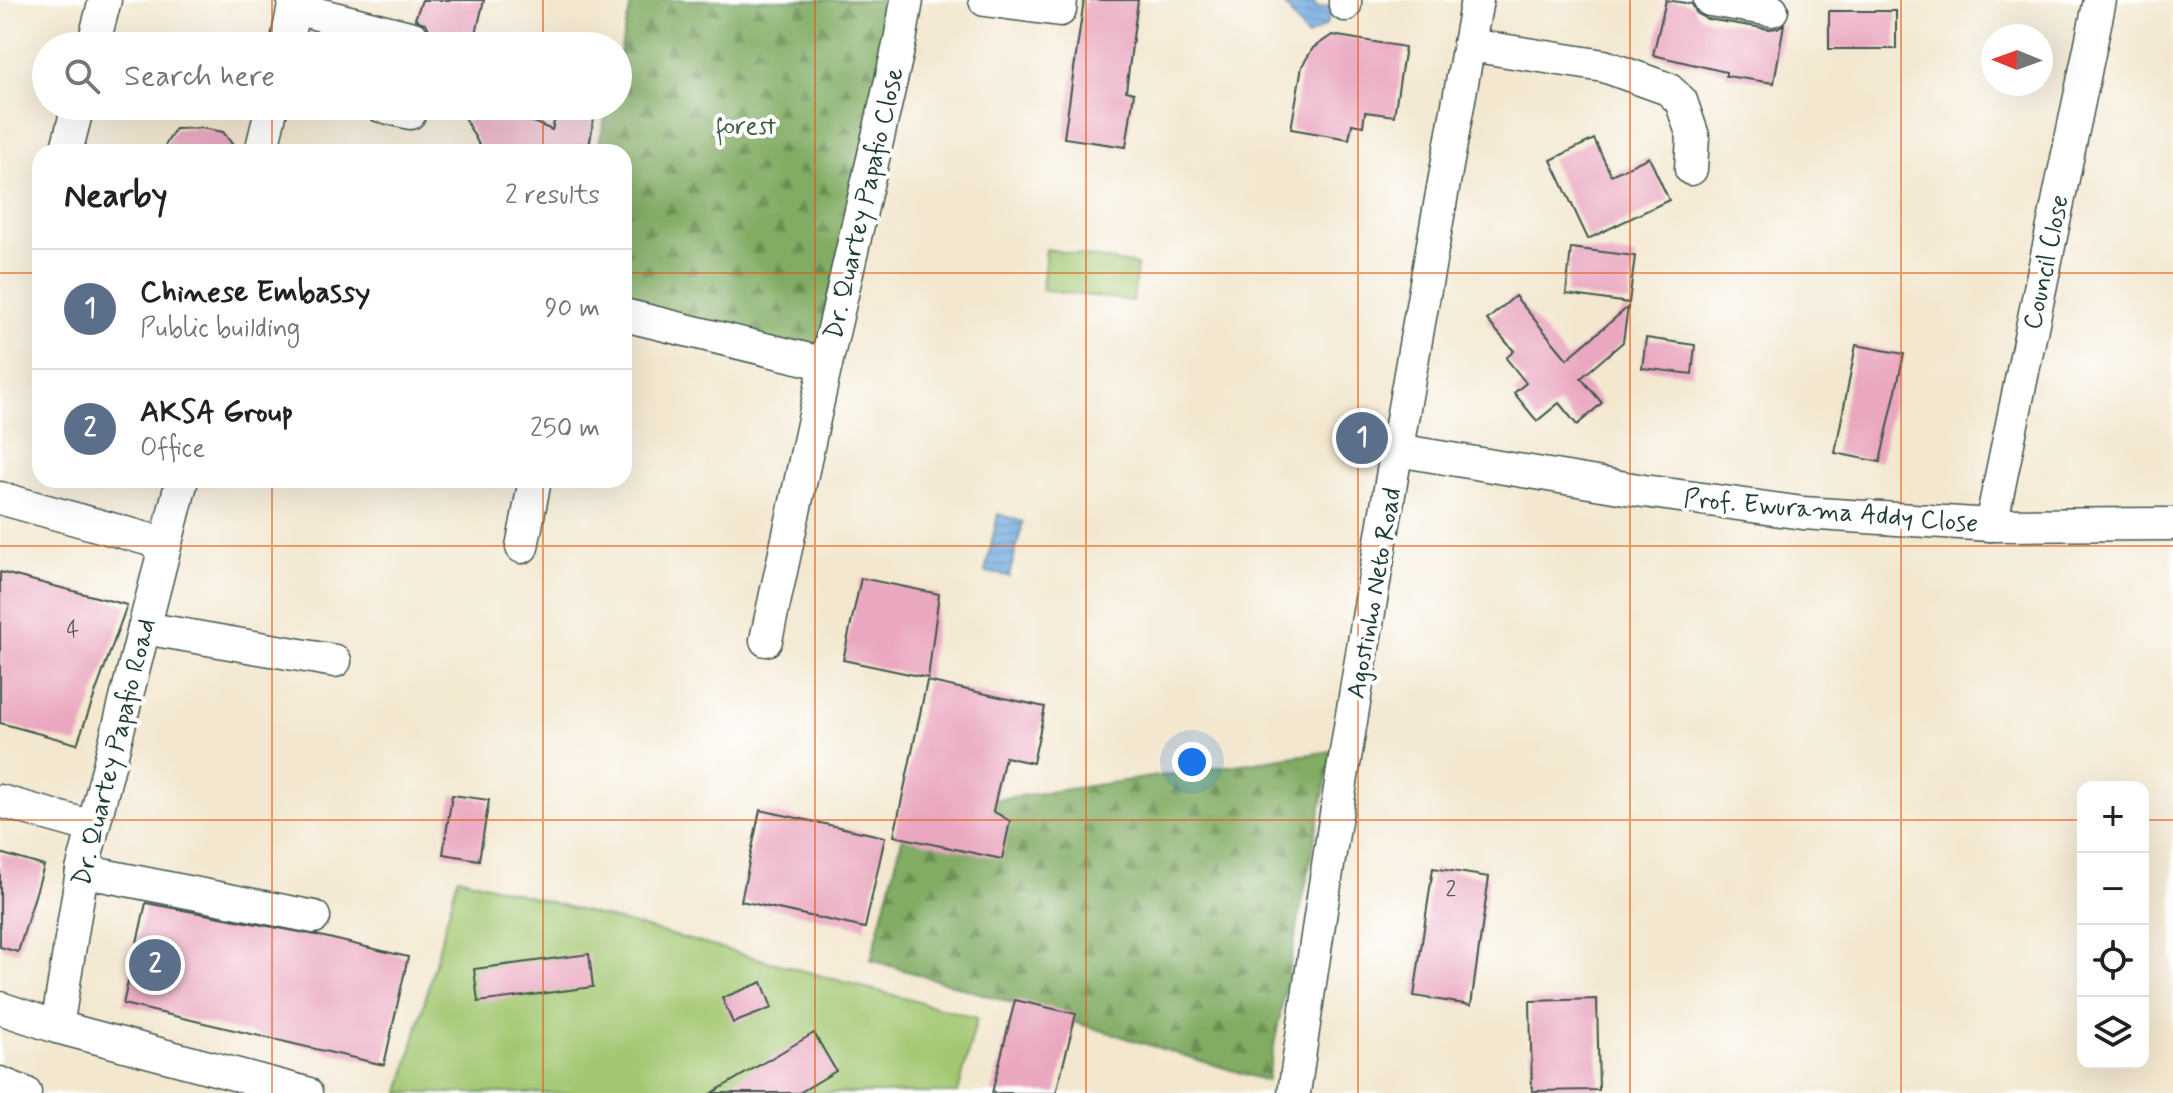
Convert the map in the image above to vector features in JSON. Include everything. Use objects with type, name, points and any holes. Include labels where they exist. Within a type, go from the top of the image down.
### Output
[{"type":"street","points":[[97,32],[105,0]]},
{"type":"street","name":"Dr. Quartey Papafio Close","points":[[766,640],[907,0]]},
{"type":"street","points":[[985,0],[1060,10],[1061,0]]},
{"type":"street","name":"Agostinho Neto Road","points":[[1294,1093],[1324,878],[1477,0]]},
{"type":"street","points":[[1710,0],[1772,10]]},
{"type":"street","name":"Council Close","points":[[1991,525],[2100,0]]},
{"type":"street","points":[[289,32],[295,4],[392,32]]},
{"type":"street","points":[[1469,45],[1604,66],[1668,89],[1681,101],[1693,136],[1691,169]]},
{"type":"street","points":[[68,144],[74,120]]},
{"type":"street","points":[[263,144],[269,120]]},
{"type":"street","name":"Dr. Quartey Papafio Close","points":[[632,317],[826,364]]},
{"type":"street","name":"Prof. Ewurama Addy Close","points":[[1397,450],[1644,491],[1789,511],[1991,525],[2173,524]]},
{"type":"street","name":"Dr. Quartey Papafio Road","points":[[57,1027],[82,871],[180,488]]},
{"type":"street","points":[[522,547],[533,488]]},
{"type":"street","points":[[0,498],[165,544]]},
{"type":"street","points":[[144,628],[335,661]]},
{"type":"street","points":[[0,801],[93,827]]},
{"type":"street","points":[[82,871],[314,917]]},
{"type":"street","points":[[0,1008],[57,1027],[306,1093]]},
{"type":"street","points":[[0,1083],[25,1093]]},
{"type":"green space","name":"forest","points":[[632,0],[903,0],[822,359],[632,311],[632,144],[599,144],[605,120],[632,120],[632,32],[625,32]]},
{"type":"green space","points":[[1046,249],[1137,265],[1133,301],[1042,290]]},
{"type":"green space","points":[[1332,751],[1267,1081],[871,960],[909,812]]},
{"type":"green space","points":[[458,877],[977,1018],[958,1093],[400,1093]]},
{"type":"water","points":[[1281,0],[1311,0],[1318,8],[1327,6],[1332,11],[1326,25],[1307,37]]},
{"type":"water","points":[[998,514],[1023,522],[1009,576],[985,572]]},
{"type":"building","points":[[422,0],[484,0],[476,32],[431,32],[426,24],[415,19]]},
{"type":"building","points":[[1084,0],[1138,0],[1126,91],[1134,93],[1126,147],[1064,138]]},
{"type":"building","points":[[1666,0],[1692,4],[1697,14],[1707,19],[1769,29],[1784,24],[1774,83],[1726,76],[1726,72],[1653,55]]},
{"type":"building","points":[[1829,11],[1896,11],[1896,49],[1829,49]]},
{"type":"building","points":[[1332,35],[1405,47],[1394,116],[1365,112],[1363,126],[1352,124],[1349,139],[1291,129],[1302,66],[1313,48]]},
{"type":"building","points":[[466,120],[528,120],[552,130],[554,120],[594,120],[590,144],[479,144]]},
{"type":"building","points":[[201,128],[223,132],[232,144],[166,144],[175,129]]},
{"type":"building","points":[[1594,139],[1611,175],[1649,157],[1669,200],[1588,239],[1551,160]]},
{"type":"building","points":[[1571,248],[1635,256],[1629,303],[1566,294]]},
{"type":"building","points":[[1515,296],[1567,359],[1628,307],[1623,342],[1581,378],[1602,403],[1577,425],[1559,403],[1537,421],[1514,393],[1526,383],[1506,358],[1514,351],[1487,320]]},
{"type":"building","points":[[1646,338],[1695,345],[1692,374],[1642,368]]},
{"type":"building","points":[[1856,345],[1904,354],[1880,462],[1835,453]]},
{"type":"building","points":[[0,572],[127,605],[77,744],[0,723]]},
{"type":"building","points":[[861,578],[939,594],[928,678],[843,660]]},
{"type":"building","points":[[927,681],[1045,707],[1033,763],[1005,757],[993,811],[1010,821],[1002,859],[894,836]]},
{"type":"building","points":[[452,795],[489,800],[479,860],[443,854]]},
{"type":"building","points":[[760,810],[885,837],[865,928],[741,901]]},
{"type":"building","points":[[0,853],[44,866],[18,952],[0,947]]},
{"type":"building","points":[[1433,868],[1489,877],[1471,1005],[1414,996]]},
{"type":"building","points":[[146,903],[316,935],[408,957],[384,1065],[123,1004]]},
{"type":"building","points":[[589,954],[593,987],[478,1002],[474,969]]},
{"type":"building","points":[[762,982],[772,1008],[733,1023],[722,998]]},
{"type":"building","points":[[1597,999],[1599,1090],[1532,1091],[1530,1001]]},
{"type":"building","points":[[1015,1000],[1076,1014],[1056,1093],[992,1093]]},
{"type":"building","points":[[814,1033],[836,1071],[799,1093],[712,1093]]},
{"type":"place","name":"Chinese Embassy","points":[[1362,438]]},
{"type":"place","name":"AKSA Group","points":[[155,965]]}]
